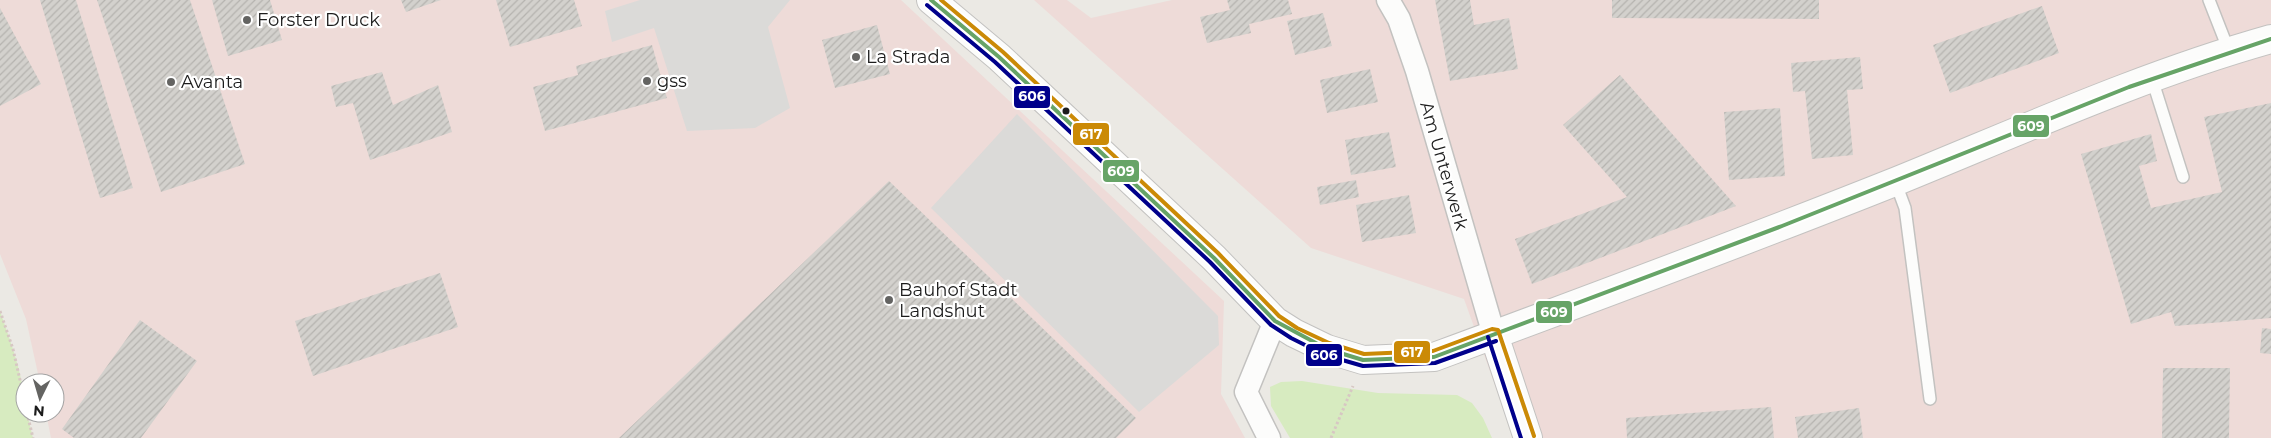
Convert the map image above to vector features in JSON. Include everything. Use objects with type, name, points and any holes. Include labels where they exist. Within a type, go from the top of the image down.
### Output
[{"type":"street","points":[[931,0],[1006,63],[1214,258],[1276,321],[1294,333],[1327,348],[1363,360],[1434,357],[1895,181],[2036,122],[2229,51],[2271,39]]},
{"type":"street","name":"Am Unterwerk","points":[[1388,0],[1399,19],[1416,71],[1494,335]]},
{"type":"street","points":[[1269,438],[1246,392],[1276,321]]},
{"type":"street","points":[[1494,335],[1528,438]]},
{"type":"lane","points":[[2209,0],[2229,51]]},
{"type":"lane","points":[[2152,79],[2183,177]]},
{"type":"lane","points":[[1895,181],[1905,208],[1930,399]]},
{"type":"path","points":[[0,311],[13,349],[18,373]]},
{"type":"path","points":[[1331,438],[1363,360]]},
{"type":"path","points":[[30,423],[33,438]]},
{"type":"shaded area","points":[[0,0],[901,0],[1224,301],[1221,394],[1245,438],[51,438],[48,423],[65,423],[65,373],[38,373],[26,319],[0,254]]},
{"type":"shaded area","points":[[640,0],[790,0],[768,27],[790,108],[755,128],[687,131],[654,28],[612,42],[605,11]]},
{"type":"shaded area","points":[[1034,0],[1067,0],[1091,18],[1172,0],[2271,0],[2271,438],[1514,438],[1464,299],[1311,248]]},
{"type":"shaded area","points":[[1017,114],[1218,316],[1219,345],[1139,412],[931,208]]},
{"type":"green space","points":[[0,311],[20,373],[15,373],[15,423],[29,423],[33,438],[0,438]]},
{"type":"green space","points":[[1302,381],[1378,393],[1457,395],[1472,403],[1483,418],[1492,438],[1290,438],[1271,406],[1270,387],[1281,382]]},
{"type":"building","points":[[40,0],[76,0],[133,188],[100,198]]},
{"type":"building","name":"Avanta","points":[[97,0],[190,0],[245,164],[161,192]]},
{"type":"building","name":"Forster Druck","points":[[212,0],[270,0],[282,40],[228,56]]},
{"type":"building","points":[[401,0],[441,0],[406,12]]},
{"type":"building","points":[[496,0],[574,0],[582,26],[510,47]]},
{"type":"building","points":[[1227,0],[1288,0],[1292,14],[1249,24],[1251,33],[1207,43],[1200,17],[1230,10]]},
{"type":"building","points":[[1435,0],[1470,0],[1474,25],[1509,18],[1518,69],[1450,81]]},
{"type":"building","points":[[1612,0],[1819,0],[1819,19],[1612,18]]},
{"type":"building","points":[[2042,6],[2059,53],[1950,93],[1933,45]]},
{"type":"building","points":[[0,8],[41,84],[0,106]]},
{"type":"building","points":[[1323,13],[1332,46],[1295,55],[1287,21]]},
{"type":"building","name":"La Strada","points":[[877,25],[890,74],[835,88],[822,40]]},
{"type":"building","points":[[652,45],[667,98],[545,131],[533,87],[578,75],[576,66]]},
{"type":"building","points":[[1860,57],[1863,89],[1847,90],[1853,155],[1812,159],[1805,91],[1793,92],[1791,63]]},
{"type":"building","points":[[1370,69],[1378,102],[1327,113],[1320,80]]},
{"type":"building","points":[[382,72],[393,105],[438,85],[452,132],[370,160],[353,103],[336,107],[331,86]]},
{"type":"building","points":[[1620,75],[1736,206],[1532,284],[1515,239],[1627,197],[1563,125]]},
{"type":"building","points":[[2271,103],[2271,318],[2175,326],[2171,312],[2131,324],[2081,154],[2151,134],[2157,161],[2139,166],[2151,208],[2222,192],[2204,117]]},
{"type":"building","points":[[1780,108],[1785,176],[1729,180],[1724,112]]},
{"type":"building","points":[[1389,132],[1396,167],[1351,175],[1345,140]]},
{"type":"building","points":[[1356,180],[1359,197],[1320,205],[1317,187]]},
{"type":"building","name":"Bauhof Stadt Landshut","points":[[889,181],[1136,418],[1116,438],[619,438]]},
{"type":"building","points":[[1409,195],[1416,233],[1362,242],[1356,205]]},
{"type":"building","points":[[440,273],[458,327],[313,376],[295,321]]},
{"type":"building","points":[[140,320],[197,361],[141,438],[74,438],[62,429]]},
{"type":"building","points":[[2262,328],[2271,329],[2271,354],[2260,353]]},
{"type":"building","points":[[2163,368],[2230,368],[2229,438],[2162,438]]},
{"type":"building","points":[[1771,407],[1774,438],[1627,438],[1626,418]]},
{"type":"building","points":[[1859,408],[1863,438],[1798,438],[1795,417]]},
{"type":"transit line","name":"609","points":[[931,0],[999,57],[1214,258],[1275,321],[1327,349],[1363,360],[1434,357],[1782,226],[2129,87],[2271,39]]},
{"type":"transit line","name":"617","points":[[941,0],[1003,52],[1218,253],[1279,316],[1297,328],[1329,343],[1364,354],[1433,351],[1492,329],[1498,330],[1534,436]]},
{"type":"transit line","name":"606","points":[[927,5],[995,62],[1210,262],[1271,325],[1291,338],[1325,355],[1363,366],[1435,363],[1496,341]]},
{"type":"transit line","name":"606","points":[[1488,337],[1521,438]]},
{"type":"place","name":"Forster Druck","points":[[247,20]]},
{"type":"place","name":"La Strada","points":[[856,57]]},
{"type":"place","name":"gss","points":[[647,81]]},
{"type":"place","name":"Avanta","points":[[171,82]]},
{"type":"place","name":"Bauhof Stadt Landshut","points":[[889,300]]}]
